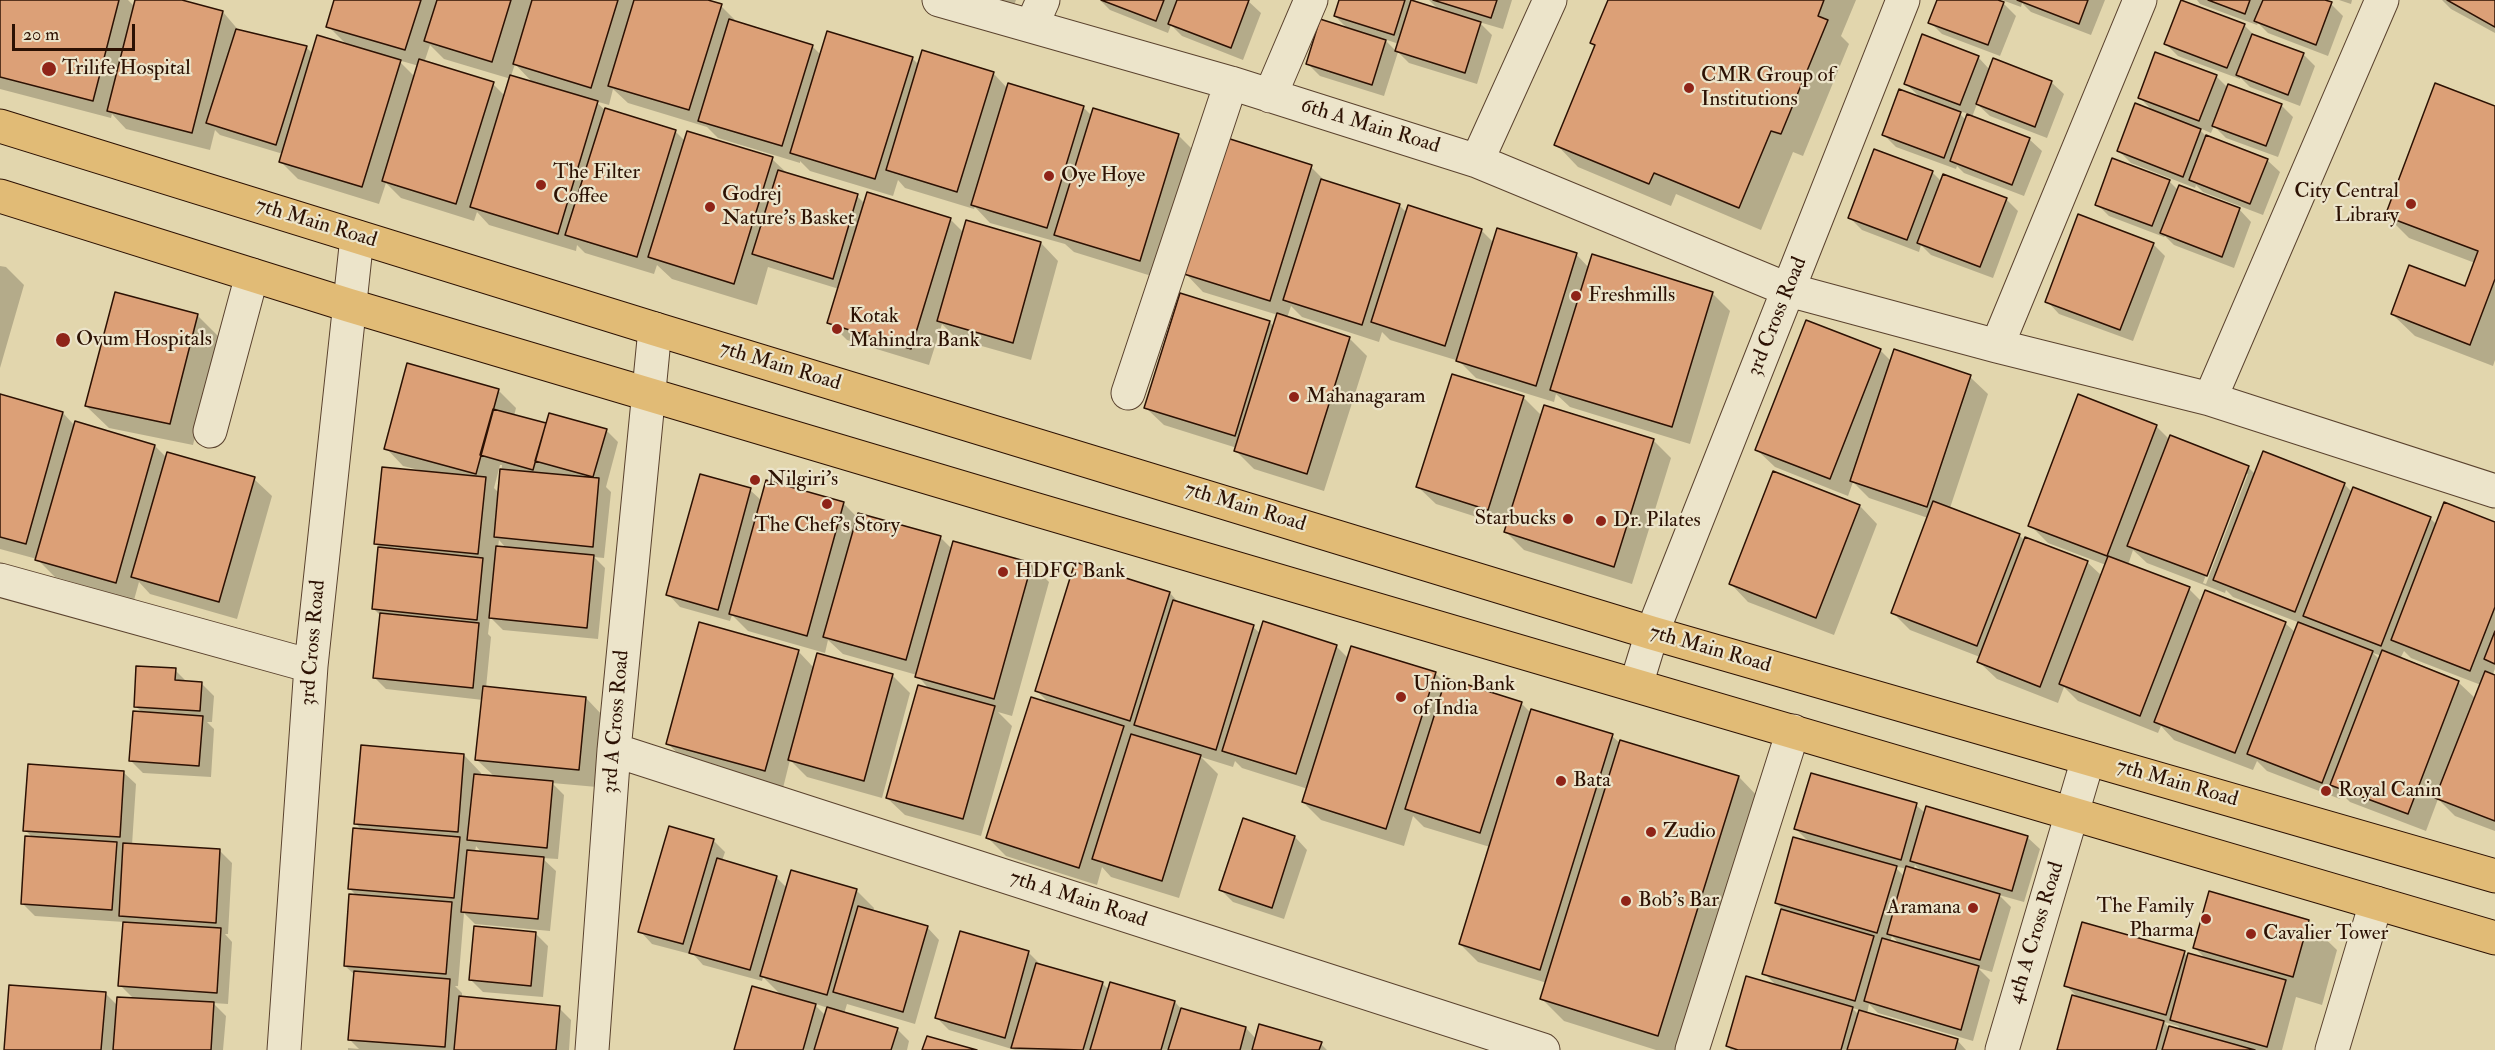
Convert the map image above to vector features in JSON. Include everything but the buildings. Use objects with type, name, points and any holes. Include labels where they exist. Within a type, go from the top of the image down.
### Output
[{"type":"main road","name":"7th Main Road","points":[[0,126],[1652,633],[2495,876]]},
{"type":"main road","points":[[0,196],[348,305],[650,395],[2495,938]]},
{"type":"street","name":"6th A Main Road","points":[[939,0],[1037,13],[1231,83],[1477,161],[1790,290],[1997,346],[2210,399],[2495,491]]},
{"type":"street","points":[[1270,96],[1311,0]]},
{"type":"street","points":[[1477,161],[1550,0]]},
{"type":"street","name":"3rd Cross Road","points":[[1636,685],[1652,633],[1790,290],[1903,0]]},
{"type":"street","points":[[1997,346],[2140,0]]},
{"type":"street","points":[[2210,399],[2382,0]]},
{"type":"street","points":[[1128,393],[1231,83]]},
{"type":"street","name":"3rd Cross Road","points":[[284,1050],[311,666],[357,237]]},
{"type":"street","points":[[210,431],[252,275]]},
{"type":"street","name":"3rd A Cross Road","points":[[591,1050],[614,750],[656,329]]},
{"type":"street","points":[[0,580],[311,666]]},
{"type":"street","points":[[1692,1050],[1793,731]]},
{"type":"street","name":"7th A Main Road","points":[[614,750],[1542,1050]]},
{"type":"street","name":"4th A Cross Road","points":[[2002,1050],[2088,759]]},
{"type":"street","points":[[2332,1050],[2376,903]]},
{"type":"place","name":"Trilife Hospital","points":[[49,69]]},
{"type":"place","name":"CMR Group of Institutions","points":[[1689,88]]},
{"type":"place","name":"Oye Hoye","points":[[1049,176]]},
{"type":"place","name":"The Filter Coffee","points":[[541,185]]},
{"type":"place","name":"City Central Library","points":[[2411,204]]},
{"type":"place","name":"Godrej Nature's Basket","points":[[710,207]]},
{"type":"place","name":"Freshmills","points":[[1576,296]]},
{"type":"place","name":"Kotak Mahindra Bank","points":[[837,329]]},
{"type":"place","name":"Ovum Hospitals","points":[[63,340]]},
{"type":"place","name":"Mahanagaram","points":[[1294,397]]},
{"type":"place","name":"Nilgiri's","points":[[755,480]]},
{"type":"place","name":"The Chef's Story","points":[[827,504]]},
{"type":"place","name":"Starbucks","points":[[1568,519]]},
{"type":"place","name":"Dr. Pilates","points":[[1601,521]]},
{"type":"place","name":"HDFC Bank","points":[[1003,572]]},
{"type":"place","name":"Union Bank of India","points":[[1401,697]]},
{"type":"place","name":"Bata","points":[[1561,781]]},
{"type":"place","name":"Royal Canin","points":[[2326,791]]},
{"type":"place","name":"Zudio","points":[[1651,832]]},
{"type":"place","name":"Bob's Bar","points":[[1626,901]]},
{"type":"place","name":"Aramana","points":[[1973,908]]},
{"type":"place","name":"The Family Pharma","points":[[2206,919]]},
{"type":"place","name":"Cavalier Tower","points":[[2251,934]]}]
